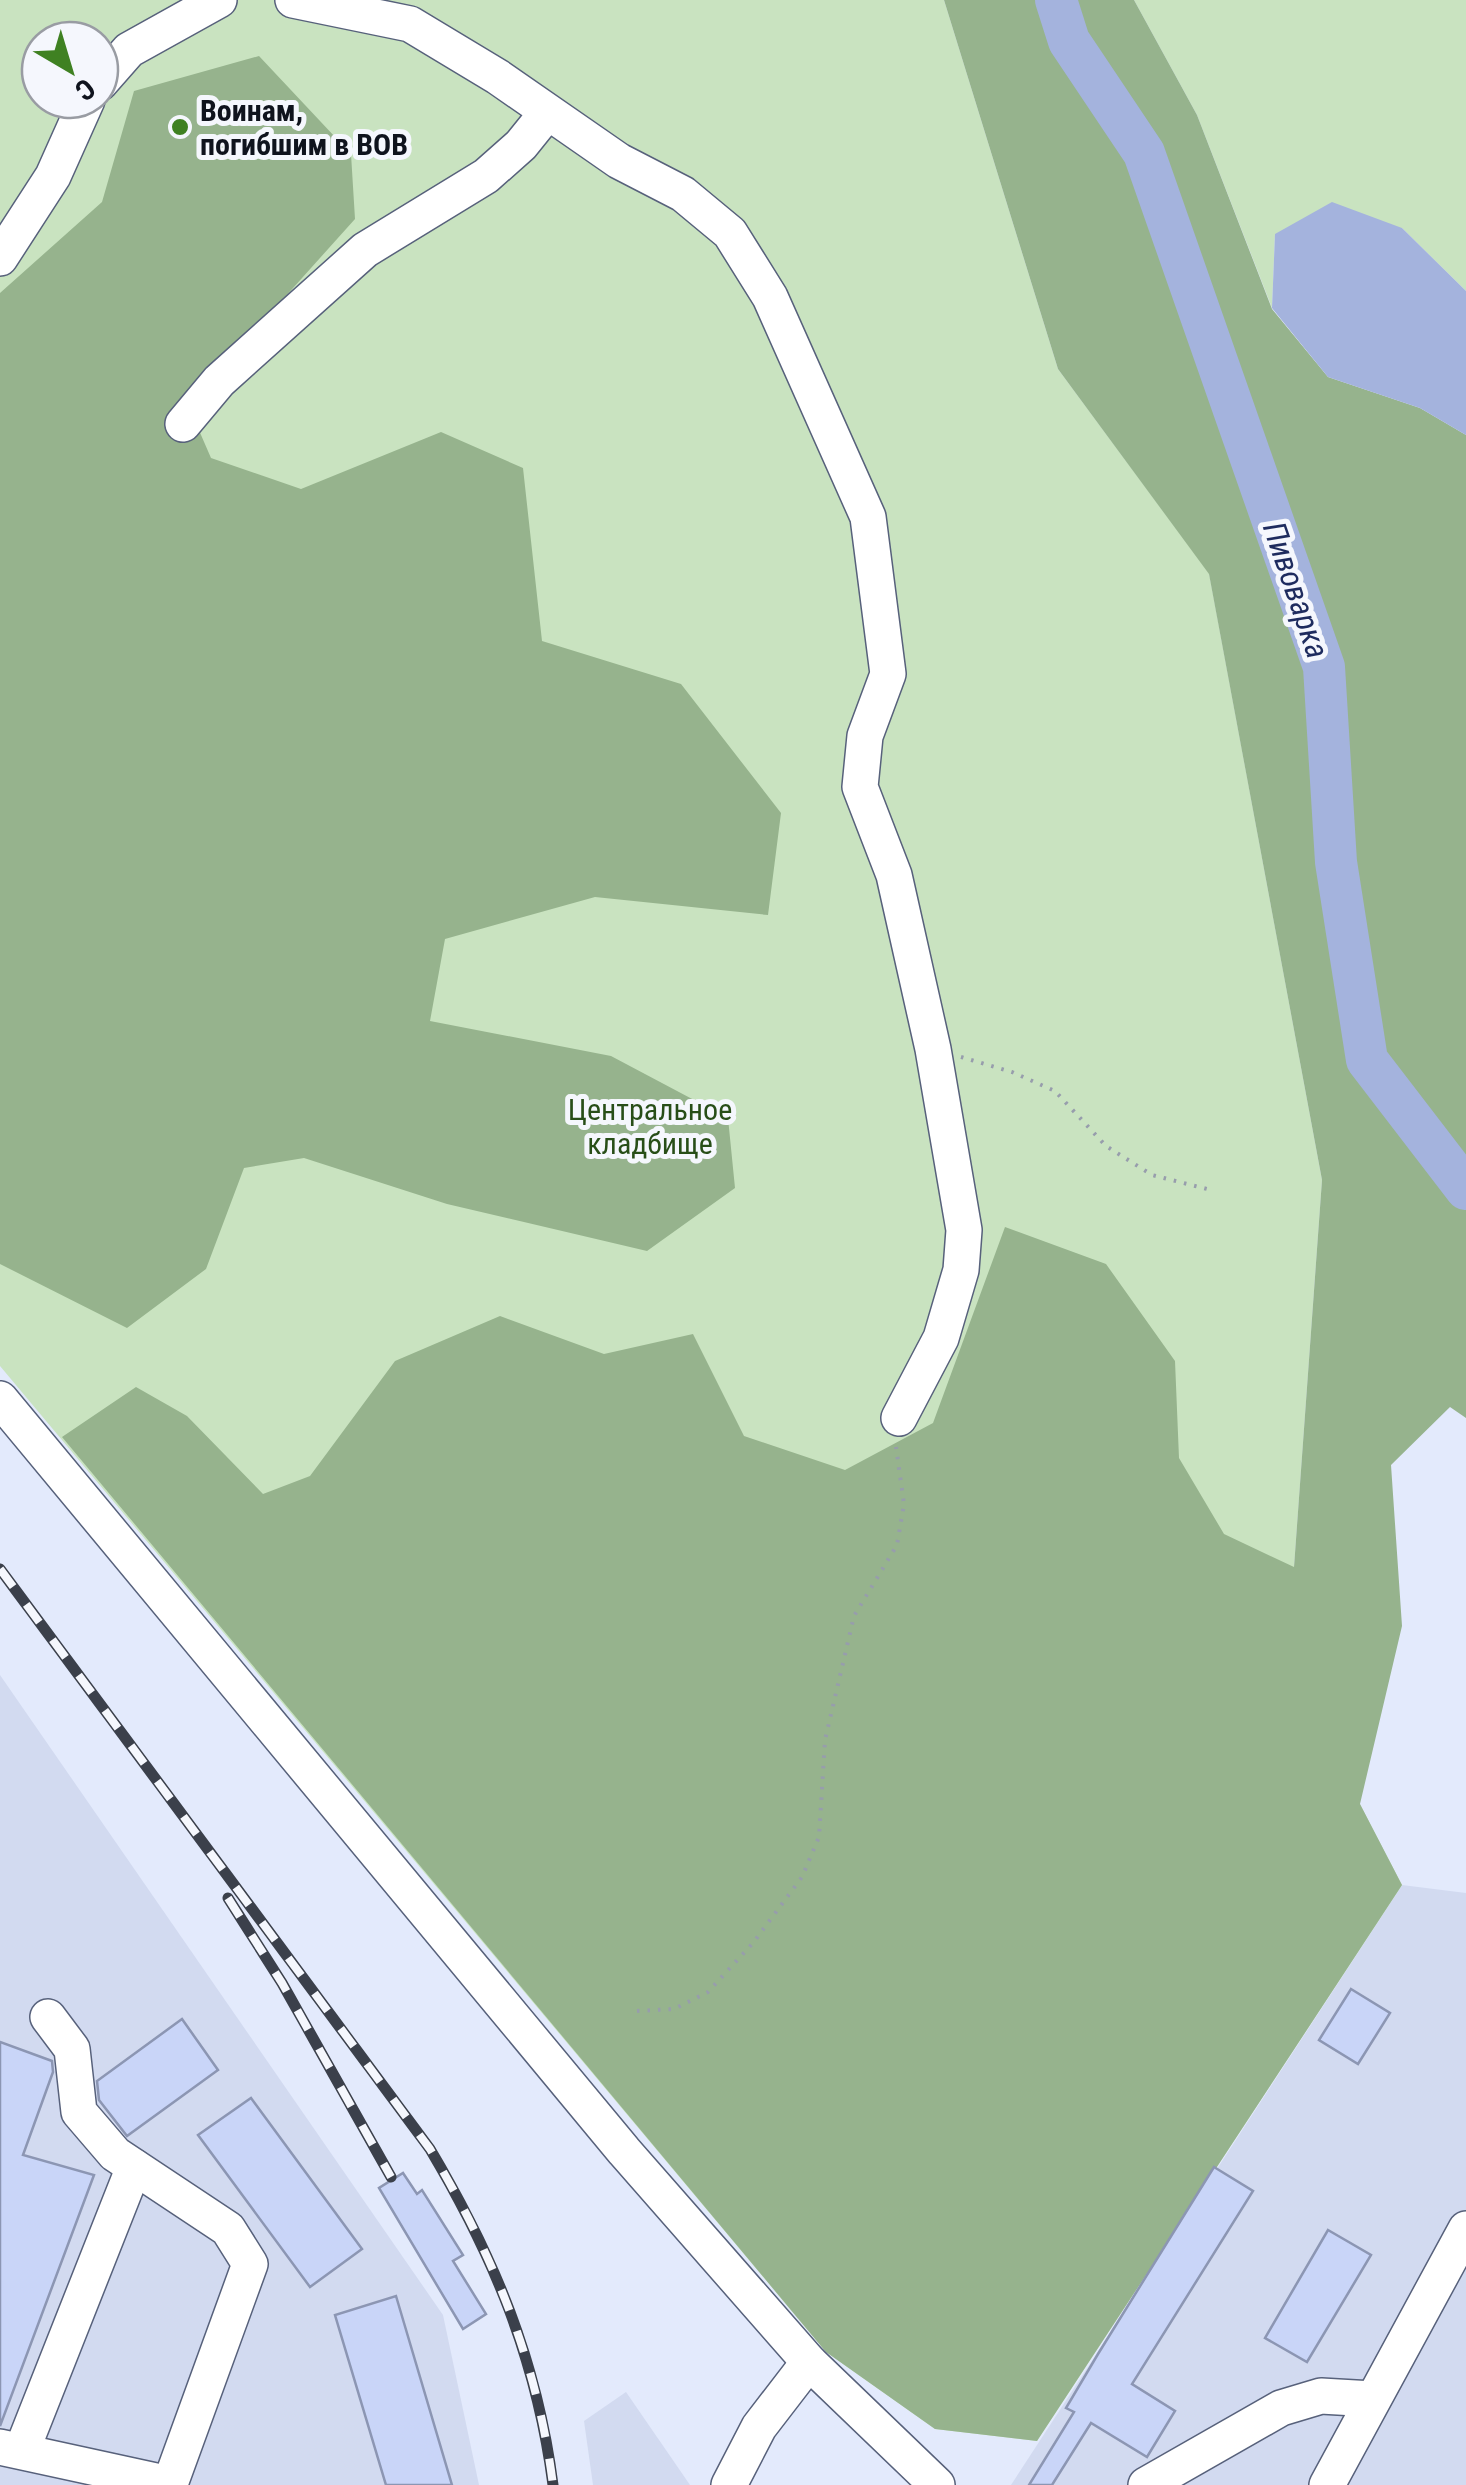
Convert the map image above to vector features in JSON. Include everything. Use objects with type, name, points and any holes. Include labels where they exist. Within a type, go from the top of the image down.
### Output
[{"type":"street","points":[[120,60],[129,50],[219,0]]},
{"type":"street","points":[[293,0],[410,24],[498,77],[546,114],[619,161],[682,194],[730,233],[770,296],[868,517],[888,674],[865,736],[860,787],[894,875],[933,1049],[964,1230],[961,1270],[941,1338],[899,1418]]},
{"type":"street","points":[[182,424],[220,381],[365,250],[486,176],[522,145],[546,114]]},
{"type":"street","points":[[0,258],[53,176],[78,120]]},
{"type":"street","points":[[0,1398],[624,2151],[810,2362],[936,2485]]},
{"type":"street","points":[[48,2018],[72,2049],[78,2112],[115,2154],[228,2229],[250,2264],[170,2484],[11,2448],[134,2167]]},
{"type":"street","points":[[1328,2485],[1466,2229]]},
{"type":"street","points":[[728,2485],[759,2427],[810,2362]]},
{"type":"street","points":[[1146,2485],[1281,2408],[1321,2396],[1373,2399]]},
{"type":"path","points":[[933,1049],[1012,1072],[1055,1091],[1106,1146],[1152,1175],[1207,1188]]},
{"type":"path","points":[[636,2011],[674,2009],[708,1992],[753,1943],[802,1877],[814,1850],[819,1837],[825,1740],[838,1672],[854,1616],[897,1545],[904,1504],[895,1458],[899,1418]]},
{"type":"shaded area","points":[[0,1675],[443,2315],[479,2485],[0,2485]]},
{"type":"shaded area","points":[[1402,1885],[1466,1893],[1466,2485],[1011,2485]]},
{"type":"shaded area","points":[[626,2392],[690,2485],[593,2485],[584,2421]]},
{"type":"green space","name":"Центральное кладбище","points":[[0,0],[944,0],[1058,369],[1209,573],[1322,1180],[1287,1664],[1402,1885],[1037,2441],[935,2429],[826,2352],[0,1366]]},
{"type":"green space","points":[[944,0],[1134,0],[1197,115],[1272,309],[1328,377],[1420,408],[1466,435],[1466,1418],[1450,1407],[1391,1465],[1402,1626],[1360,1804],[1402,1885],[1037,2441],[935,2429],[826,2352],[62,1437],[136,1387],[187,1416],[263,1494],[310,1476],[395,1361],[500,1316],[604,1354],[693,1334],[744,1436],[845,1470],[933,1423],[1005,1227],[1106,1264],[1175,1361],[1179,1458],[1224,1534],[1294,1567],[1322,1180],[1209,574],[1058,369]]},
{"type":"green space","points":[[1134,0],[1466,0],[1466,291],[1402,228],[1275,234],[1272,308],[1197,115]]},
{"type":"green space","points":[[259,56],[351,154],[355,219],[188,405],[211,458],[301,489],[441,432],[523,468],[542,641],[681,684],[781,813],[768,915],[595,897],[445,939],[430,1021],[611,1056],[728,1118],[735,1188],[647,1251],[447,1204],[304,1158],[244,1168],[206,1269],[127,1328],[0,1264],[0,293],[102,202],[134,91]]},
{"type":"water","points":[[1332,202],[1402,228],[1466,291],[1466,435],[1420,408],[1328,377],[1272,308],[1275,234]]},
{"type":"building","points":[[1351,1989],[1390,2013],[1358,2064],[1319,2040]]},
{"type":"building","points":[[182,2019],[218,2070],[127,2136],[99,2100],[97,2081]]},
{"type":"building","points":[[0,2042],[52,2061],[53,2072],[23,2155],[94,2175],[0,2426]]},
{"type":"building","points":[[251,2098],[362,2249],[310,2287],[198,2135]]},
{"type":"building","points":[[1214,2167],[1253,2191],[1132,2384],[1175,2411],[1147,2457],[1091,2423],[1052,2485],[1029,2485],[1074,2412],[1066,2408]]},
{"type":"building","points":[[403,2173],[417,2194],[422,2190],[463,2255],[453,2261],[486,2314],[463,2329],[379,2188]]},
{"type":"building","points":[[1328,2230],[1371,2255],[1307,2362],[1265,2338]]},
{"type":"building","points":[[396,2296],[452,2485],[386,2485],[335,2315]]},
{"type":"waterway","name":"Пивоварка","points":[[1056,0],[1069,41],[1144,153],[1324,667],[1336,862],[1367,1060],[1466,1189]]},
{"type":"railway","points":[[0,1569],[430,2149],[474,2229],[510,2311],[536,2395],[553,2485]]},
{"type":"railway","points":[[228,1898],[282,1983],[391,2177]]},
{"type":"place","name":"Воинам, погибшим в ВОВ","points":[[180,127]]}]
